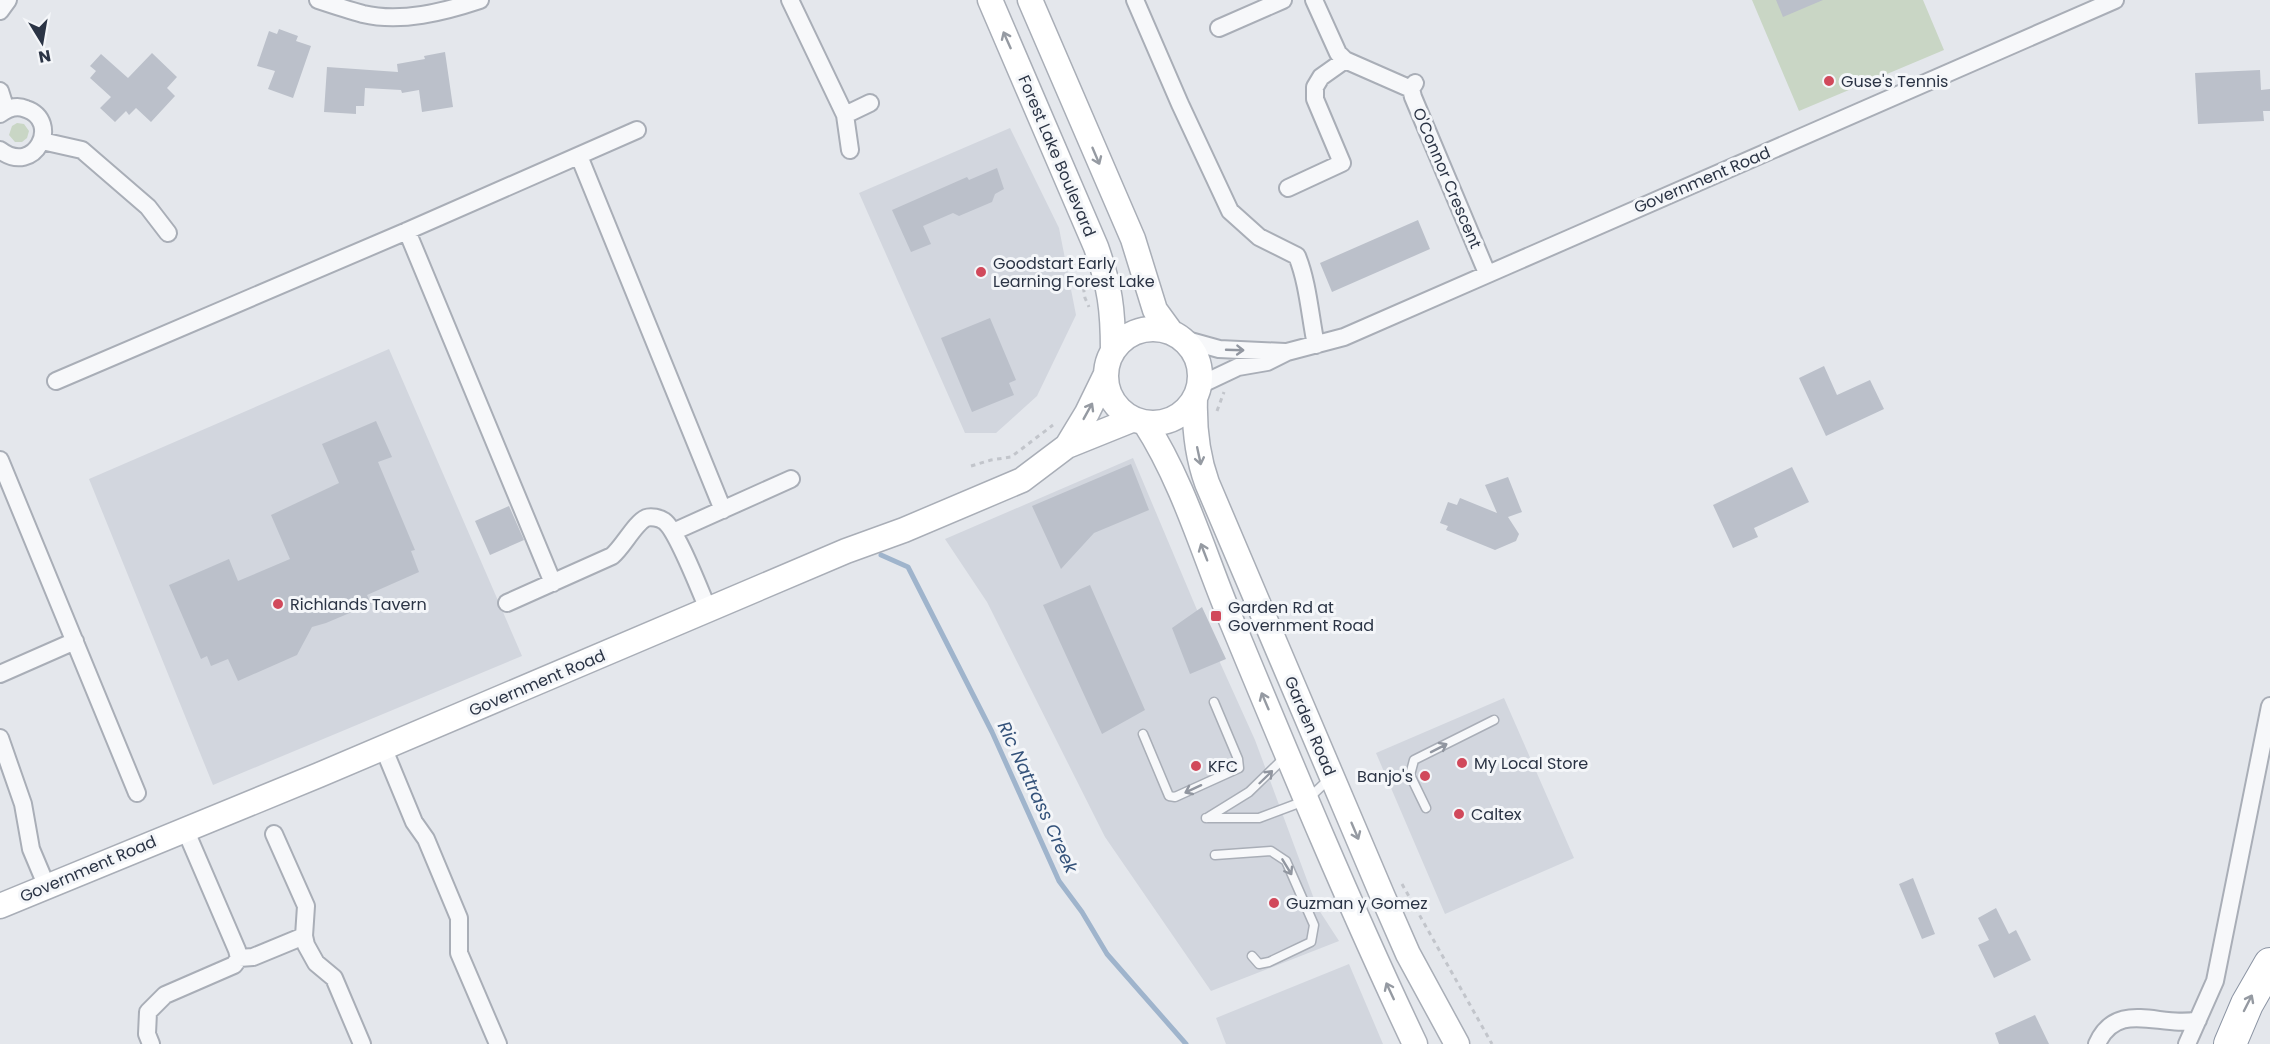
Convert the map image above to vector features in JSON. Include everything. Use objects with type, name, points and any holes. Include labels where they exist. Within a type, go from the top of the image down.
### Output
[{"type":"highway","points":[[2230,1044],[2247,1004],[2270,964]]},
{"type":"main road","name":"Forest Lake Boulevard","points":[[990,0],[1108,279],[1113,312],[1109,363]]},
{"type":"main road","points":[[1030,0],[1133,239],[1155,310],[1192,348],[1201,372],[1197,392],[1186,410],[1174,418],[1160,422],[1140,421],[1122,411],[1113,401],[1107,388],[1109,363],[1121,341],[1138,331],[1158,328],[1177,335]]},
{"type":"main road","name":"Government Road","points":[[1067,446],[1087,413],[1109,363]]},
{"type":"main road","name":"Garden Road","points":[[1197,392],[1195,433],[1201,466],[1207,483],[1408,954],[1457,1044]]},
{"type":"main road","name":"Government Road","points":[[0,906],[846,551],[904,530],[1022,480],[1067,446],[1140,421]]},
{"type":"main road","name":"Garden Road","points":[[1140,421],[1175,478],[1306,801],[1347,897],[1415,1044]]},
{"type":"street","points":[[0,11],[8,0]]},
{"type":"street","points":[[318,0],[366,15],[400,17],[450,10],[480,0]]},
{"type":"street","points":[[790,0],[845,115],[850,150]]},
{"type":"street","points":[[1135,0],[1179,104],[1230,211],[1259,237],[1297,256],[1304,271],[1308,310],[1316,345]]},
{"type":"street","points":[[1219,28],[1283,0]]},
{"type":"street","points":[[1288,188],[1342,163],[1315,99],[1315,87],[1321,76],[1345,60],[1338,53],[1314,0]]},
{"type":"street","name":"Government Road","points":[[1197,392],[1225,372],[1238,367],[1267,362],[1287,352],[1344,336],[2104,2]]},
{"type":"street","name":"O'Connor Crescent","points":[[1345,60],[1413,86],[1413,98],[1487,273]]},
{"type":"street","points":[[0,91],[3,112],[23,107],[31,111],[42,124],[42,141],[36,150],[25,157],[2,156]]},
{"type":"street","points":[[845,115],[870,103]]},
{"type":"street","points":[[56,381],[638,130]]},
{"type":"street","points":[[42,141],[82,150],[148,207],[168,233]]},
{"type":"street","points":[[579,156],[723,510]]},
{"type":"street","points":[[407,231],[553,583]]},
{"type":"street","name":"Government Road","points":[[1177,335],[1219,349],[1287,352]]},
{"type":"street","points":[[0,460],[137,793]]},
{"type":"street","points":[[674,532],[791,479]]},
{"type":"street","points":[[507,603],[612,556],[639,524],[646,518],[654,517],[665,521],[674,532],[708,609]]},
{"type":"street","points":[[0,674],[75,641]]},
{"type":"street","points":[[2187,1044],[2215,981],[2270,706]]},
{"type":"street","points":[[0,738],[6,767],[23,804],[31,849],[47,887]]},
{"type":"street","points":[[383,747],[414,822],[426,839],[459,918],[459,953],[498,1044]]},
{"type":"street","points":[[151,1044],[147,1034],[148,1012],[165,995],[234,965],[238,958],[237,950],[185,829]]},
{"type":"street","points":[[273,834],[306,906],[304,936],[306,945],[316,963],[334,978],[362,1044]]},
{"type":"street","points":[[238,958],[253,957],[304,936]]},
{"type":"street","points":[[2097,1044],[2102,1033],[2113,1023],[2130,1018],[2186,1023],[2198,1020]]},
{"type":"lane","points":[[1143,734],[1168,796],[1175,798],[1239,768],[1238,759],[1214,702]]},
{"type":"lane","points":[[1426,808],[1410,775],[1414,760],[1494,720]]},
{"type":"lane","points":[[1287,754],[1249,792],[1206,818],[1259,818],[1306,801],[1332,777]]},
{"type":"lane","points":[[1215,855],[1271,851],[1286,861],[1314,925],[1311,942],[1269,962],[1259,964],[1252,956]]},
{"type":"path","points":[[1082,278],[1085,298],[1091,312]]},
{"type":"path","points":[[1217,411],[1228,381],[1225,372]]},
{"type":"path","points":[[971,466],[1011,457],[1056,423]]},
{"type":"path","points":[[1399,878],[1492,1044]]},
{"type":"shaded area","name":"Goodstart Early Learning Forest Lake","points":[[1010,128],[1059,228],[1076,315],[1037,396],[996,433],[965,433],[859,193]]},
{"type":"shaded area","points":[[389,349],[522,656],[213,785],[89,479]]},
{"type":"shaded area","points":[[1133,458],[1208,636],[1255,740],[1317,907],[1339,941],[1211,991],[1105,837],[987,602],[945,539]]},
{"type":"shaded area","points":[[1504,698],[1574,858],[1445,914],[1376,753]]},
{"type":"shaded area","points":[[1349,964],[1383,1044],[1226,1044],[1216,1018]]},
{"type":"green space","name":"Guse's Tennis","points":[[1752,0],[1923,0],[1944,50],[1799,111]]},
{"type":"green space","points":[[17,123],[24,124],[29,131],[27,138],[22,142],[15,142],[9,135],[12,126]]},
{"type":"building","points":[[1776,0],[1823,0],[1783,17]]},
{"type":"building","points":[[279,29],[298,36],[296,41],[311,46],[293,98],[268,89],[275,71],[257,66],[269,31],[277,34]]},
{"type":"building","points":[[445,52],[453,107],[422,112],[419,90],[402,93],[401,90],[365,88],[364,106],[356,106],[356,114],[324,112],[327,67],[398,72],[397,64],[425,59],[424,56]]},
{"type":"building","points":[[152,53],[177,77],[167,88],[175,96],[151,122],[136,108],[129,115],[126,111],[115,122],[100,108],[111,97],[90,78],[96,71],[90,66],[101,54],[128,78]]},
{"type":"building","points":[[2260,70],[2261,90],[2270,89],[2270,111],[2263,111],[2264,121],[2198,124],[2195,73]]},
{"type":"building","points":[[997,168],[1004,189],[995,194],[992,202],[959,216],[953,213],[923,226],[931,244],[911,252],[892,210],[967,177],[969,180]]},
{"type":"building","points":[[1418,220],[1430,249],[1332,292],[1320,263]]},
{"type":"building","points":[[990,318],[1016,380],[1009,383],[1014,395],[972,412],[941,338]]},
{"type":"building","points":[[1824,366],[1837,395],[1870,380],[1884,409],[1826,436],[1799,378]]},
{"type":"building","points":[[376,421],[392,457],[378,462],[415,550],[411,551],[419,572],[367,595],[371,604],[312,627],[297,655],[238,681],[228,659],[211,666],[207,656],[201,659],[169,585],[229,559],[238,581],[290,559],[271,515],[339,483],[322,444]]},
{"type":"building","points":[[1131,464],[1149,510],[1094,533],[1061,569],[1032,506]]},
{"type":"building","points":[[1792,467],[1809,502],[1754,528],[1758,537],[1733,548],[1713,505]]},
{"type":"building","points":[[1508,477],[1522,512],[1508,517],[1519,534],[1516,541],[1495,550],[1446,530],[1448,526],[1440,523],[1448,502],[1457,505],[1460,498],[1497,513],[1485,485]]},
{"type":"building","points":[[509,506],[524,540],[490,555],[475,521]]},
{"type":"building","points":[[1090,585],[1145,710],[1102,734],[1043,605]]},
{"type":"building","points":[[1202,607],[1226,659],[1190,674],[1172,628]]},
{"type":"building","points":[[1913,878],[1935,934],[1922,939],[1899,884]]},
{"type":"building","points":[[1996,908],[2009,934],[2016,930],[2031,960],[1994,978],[1978,945],[1989,940],[1978,918]]},
{"type":"building","points":[[2035,1015],[2049,1044],[1999,1044],[1995,1033]]},
{"type":"waterway","name":"Ric Nattrass Creek","points":[[881,555],[908,567],[992,732],[1059,881],[1082,912],[1107,954],[1186,1044]]},
{"type":"place","name":"Guse's Tennis","points":[[1829,81]]},
{"type":"place","name":"Goodstart Early Learning Forest Lake","points":[[981,272]]},
{"type":"place","name":"Richlands Tavern","points":[[278,604]]},
{"type":"place","name":"Garden Rd at Government Road","points":[[1216,616]]},
{"type":"place","name":"My Local Store","points":[[1462,763]]},
{"type":"place","name":"KFC","points":[[1196,766]]},
{"type":"place","name":"Banjo's","points":[[1425,776]]},
{"type":"place","name":"Caltex","points":[[1459,814]]},
{"type":"place","name":"Guzman y Gomez","points":[[1274,903]]}]
